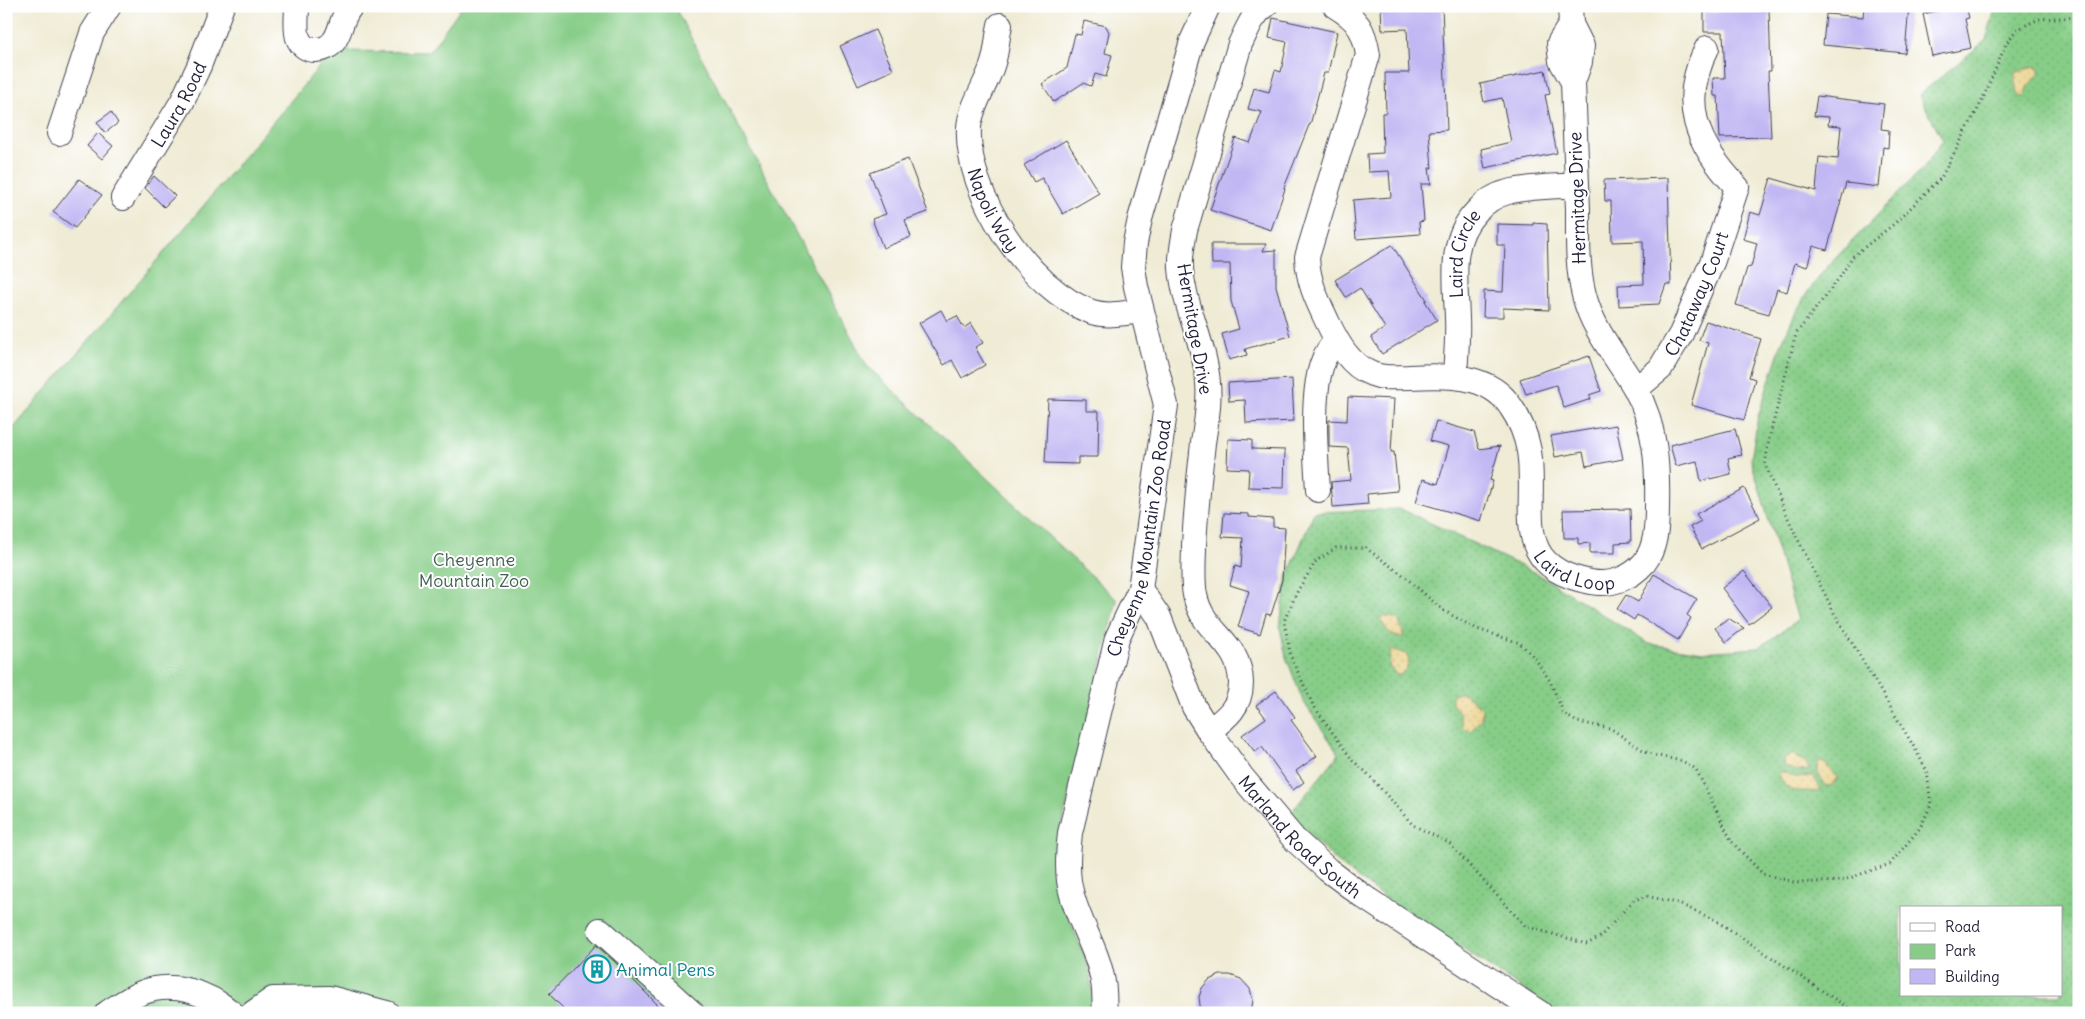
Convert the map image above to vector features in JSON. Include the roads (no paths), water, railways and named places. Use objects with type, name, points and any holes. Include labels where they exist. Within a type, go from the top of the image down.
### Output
[{"type":"street","points":[[59,133],[92,33],[108,6]]},
{"type":"street","name":"Laura Road","points":[[123,198],[182,102],[199,66],[222,6]]},
{"type":"street","points":[[297,6],[298,38],[305,47],[314,51],[325,49],[334,40],[344,14],[351,6]]},
{"type":"street","name":"Cheyenne Mountain Zoo Road","points":[[1105,1013],[1104,983],[1071,894],[1068,874],[1068,851],[1070,833],[1117,638],[1140,589],[1166,406],[1141,311],[1133,267],[1135,243],[1192,41],[1208,6]]},
{"type":"street","name":"Hermitage Drive","points":[[1209,731],[1231,714],[1239,701],[1241,685],[1240,668],[1233,651],[1207,624],[1195,594],[1196,498],[1208,403],[1208,382],[1204,360],[1184,288],[1181,268],[1182,250],[1185,230],[1240,44],[1258,11],[1265,6]]},
{"type":"street","points":[[1335,6],[1358,24],[1365,37],[1368,55],[1307,258],[1308,275],[1312,291],[1336,340],[1348,357],[1360,368],[1387,378],[1455,376]]},
{"type":"street","name":"Hermitage Drive","points":[[1570,15],[1559,43],[1561,61],[1573,82],[1580,264],[1584,296],[1598,331],[1636,389]]},
{"type":"street","name":"Napoli Way","points":[[1000,25],[993,62],[969,125],[972,161],[990,211],[1026,263],[1047,284],[1070,301],[1092,312],[1106,315],[1141,311]]},
{"type":"street","name":"Chataway Court","points":[[1636,389],[1660,368],[1681,334],[1713,260],[1737,187],[1718,168],[1702,139],[1693,109],[1693,84],[1699,64],[1707,48]]},
{"type":"street","name":"Laird Circle","points":[[1455,376],[1457,324],[1456,254],[1460,235],[1468,220],[1492,198],[1507,192],[1577,185]]},
{"type":"street","points":[[1318,490],[1315,429],[1318,377],[1324,359],[1336,340]]},
{"type":"street","name":"Laird Loop","points":[[1455,376],[1481,383],[1498,393],[1510,405],[1526,436],[1529,453],[1532,538],[1539,552],[1550,564],[1564,574],[1598,584],[1617,582],[1632,575],[1646,561],[1653,545],[1657,527],[1658,466],[1647,415],[1636,389]]},
{"type":"street","name":"Marland Road South","points":[[1140,589],[1159,617],[1194,707],[1242,777],[1295,840],[1328,870],[1364,897],[1540,1013]]},
{"type":"street","points":[[600,930],[692,1013]]},
{"type":"street","points":[[107,1013],[142,992],[163,988],[193,991],[206,995],[223,1010]]},
{"type":"street","points":[[253,1013],[273,1000],[330,998],[387,1013]]},
{"type":"place","name":"Animal Pens","points":[[597,969]]},
{"type":"park label","name":"Cheyenne Mountain Zoo","points":[[474,569]]}]
